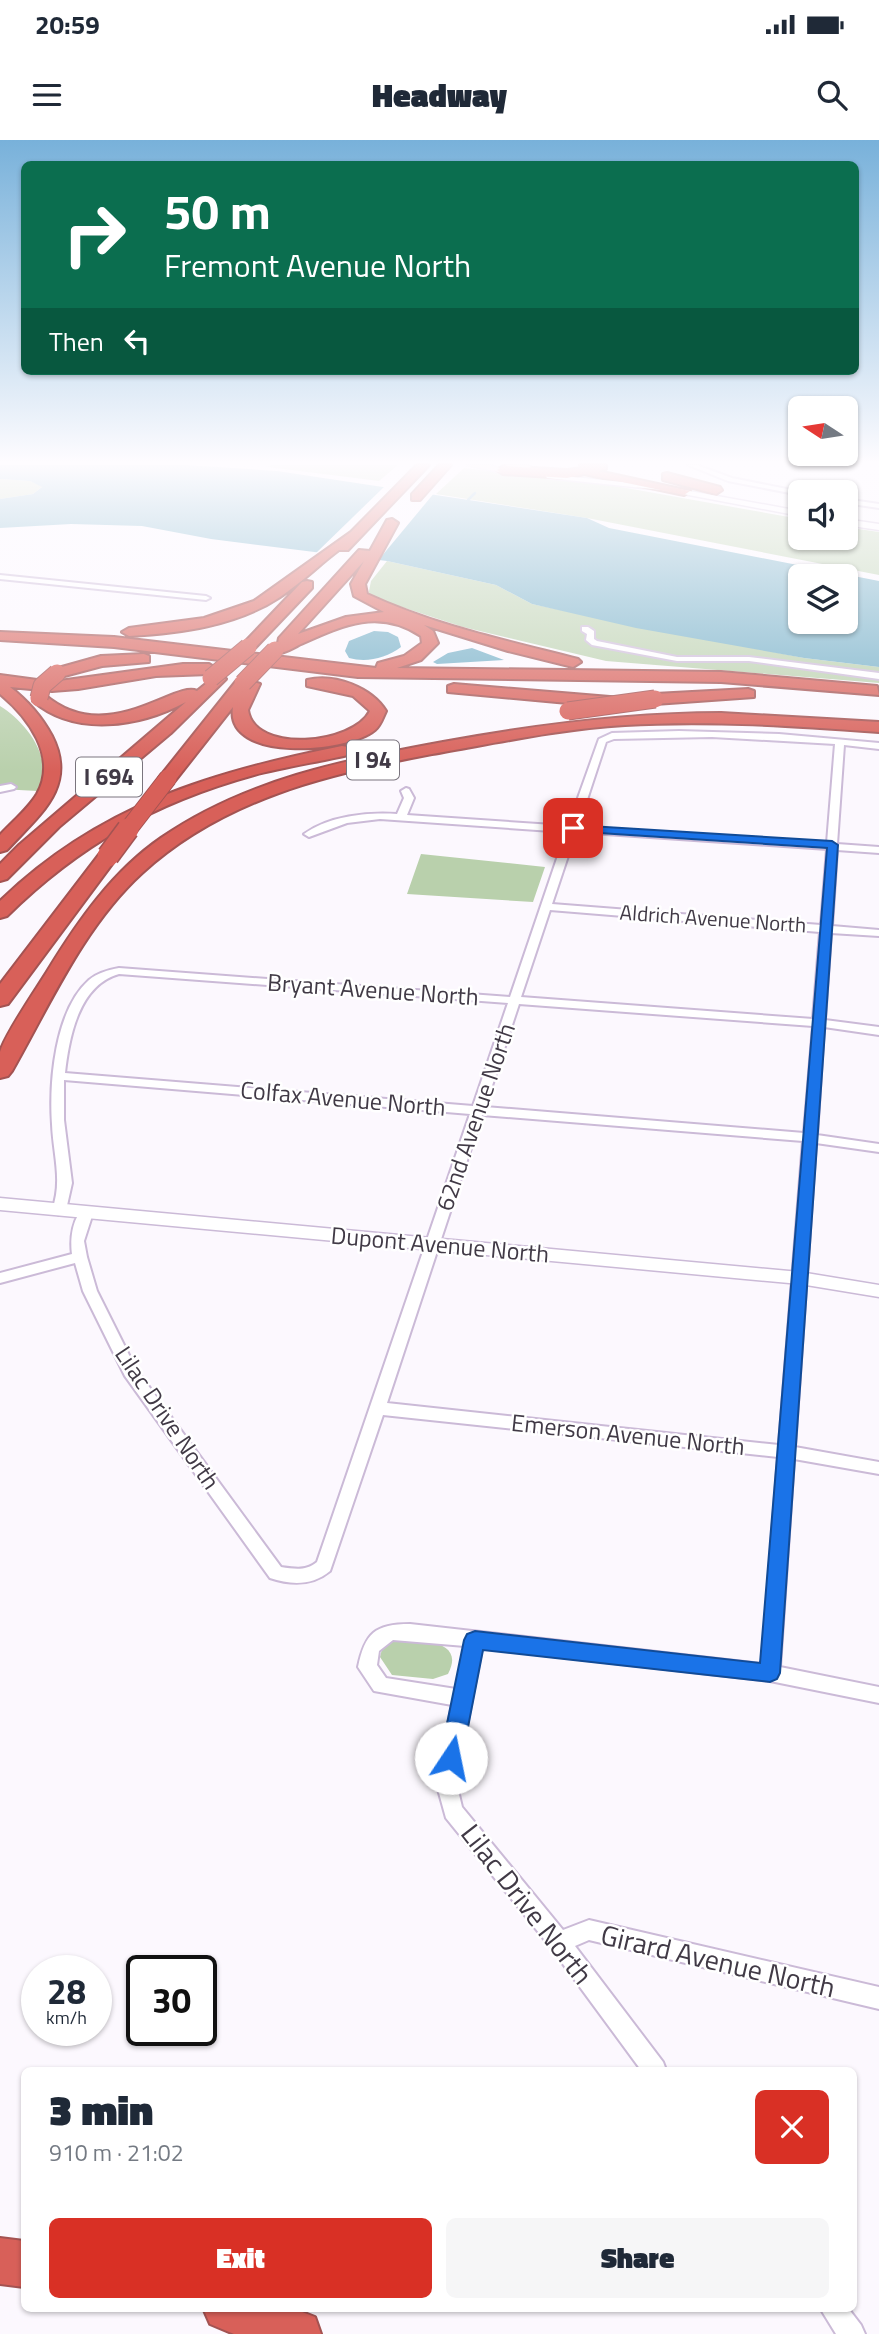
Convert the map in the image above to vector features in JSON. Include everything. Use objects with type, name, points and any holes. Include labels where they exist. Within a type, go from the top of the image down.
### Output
[{"type":"highway","points":[[0,635],[121,633],[195,624],[261,602],[314,567]]},
{"type":"highway","name":"I 694","points":[[0,874],[56,820],[164,732],[211,669],[248,647],[316,567]]},
{"type":"highway","name":"I 694","points":[[0,999],[168,778],[249,679],[358,569]]},
{"type":"highway","points":[[358,569],[357,589],[368,601],[534,654],[629,668],[772,678],[879,690]]},
{"type":"highway","points":[[0,635],[100,640],[211,669],[307,665],[373,667],[412,659],[426,650],[430,640],[425,631],[408,622],[364,618],[330,625],[275,650]]},
{"type":"highway","points":[[0,644],[126,651],[211,669],[721,677],[879,690]]},
{"type":"highway","points":[[211,669],[164,709],[124,718],[71,716],[52,710],[39,698],[42,686],[57,673],[115,659],[879,727]]},
{"type":"highway","points":[[0,680],[25,685],[63,687],[159,669],[210,669],[351,690],[372,701],[378,711],[377,717],[367,729],[340,740],[309,744],[271,741],[248,731],[240,719],[240,708],[249,679]]},
{"type":"highway","points":[[0,687],[32,717],[51,747],[56,770],[46,794],[0,846]]},
{"type":"highway","name":"I 94","points":[[0,912],[33,878],[81,841],[131,813],[196,786],[298,758],[568,711],[655,699],[879,690]]},
{"type":"highway","name":"I 94","points":[[0,1071],[76,947],[123,881],[175,837],[248,797],[303,777],[359,763],[568,726],[699,718],[879,727]]},
{"type":"highway","points":[[0,2261],[21,2264]]},
{"type":"highway","points":[[237,2312],[298,2334]]},
{"type":"street","points":[[0,577],[188,593],[206,598]]},
{"type":"street","points":[[585,629],[591,633],[590,640],[595,643],[677,659],[749,659],[879,690]]},
{"type":"street","name":"62nd Avenue North","points":[[317,1573],[324,1566],[605,738],[714,733],[840,741]]},
{"type":"street","points":[[770,1673],[840,741],[879,746]]},
{"type":"street","points":[[401,817],[409,798],[406,791]]},
{"type":"street","points":[[309,834],[361,817],[401,817],[879,849]]},
{"type":"street","name":"Aldrich Avenue North","points":[[548,907],[879,933]]},
{"type":"street","name":"Bryant Avenue North","points":[[59,1076],[60,1048],[85,990],[98,976],[118,971],[819,1023],[879,1031]]},
{"type":"street","points":[[59,1076],[57,1111],[67,1187],[59,1210]]},
{"type":"street","name":"Colfax Avenue North","points":[[59,1076],[811,1138],[879,1148]]},
{"type":"street","name":"Dupont Avenue North","points":[[0,1204],[800,1278],[879,1291]]},
{"type":"street","name":"Lilac Drive North","points":[[86,1213],[77,1241],[80,1257],[90,1291],[130,1372],[276,1573],[297,1577],[317,1573]]},
{"type":"street","points":[[0,1278],[80,1257]]},
{"type":"street","name":"Emerson Avenue North","points":[[377,1408],[787,1452],[879,1468]]},
{"type":"street","points":[[462,1698],[381,1685],[367,1667],[372,1647],[389,1632],[475,1640],[770,1673],[879,1695]]},
{"type":"street","name":"Lilac Drive North","points":[[475,1640],[446,1782],[453,1811],[559,1942],[653,2067]]},
{"type":"street","name":"Girard Avenue North","points":[[559,1942],[589,1930],[879,1998]]},
{"type":"street","points":[[835,2312],[852,2334]]},
{"type":"green space","points":[[382,567],[416,567],[496,585],[532,604],[804,658],[879,667],[879,683],[606,661],[463,627],[368,596],[371,581]]},
{"type":"green space","points":[[858,567],[879,567],[879,575],[858,571]]},
{"type":"green space","points":[[0,706],[19,722],[36,743],[43,767],[43,779],[38,791],[0,789]]},
{"type":"green space","points":[[421,854],[545,867],[533,902],[407,894]]},
{"type":"green space","points":[[394,1638],[426,1641],[445,1648],[451,1654],[452,1662],[448,1674],[433,1679],[392,1675],[380,1657],[382,1649]]},
{"type":"water","points":[[416,567],[788,567],[788,634],[858,634],[858,577],[879,581],[879,667],[804,658],[636,628],[532,604],[496,585]]},
{"type":"water","points":[[374,631],[388,632],[398,637],[401,647],[376,658],[349,658],[345,651],[349,641]]},
{"type":"water","points":[[472,648],[504,660],[437,664],[433,662],[448,653]]},
{"type":"route","points":[[451,1758],[475,1640],[770,1673],[832,845],[573,828]]}]
